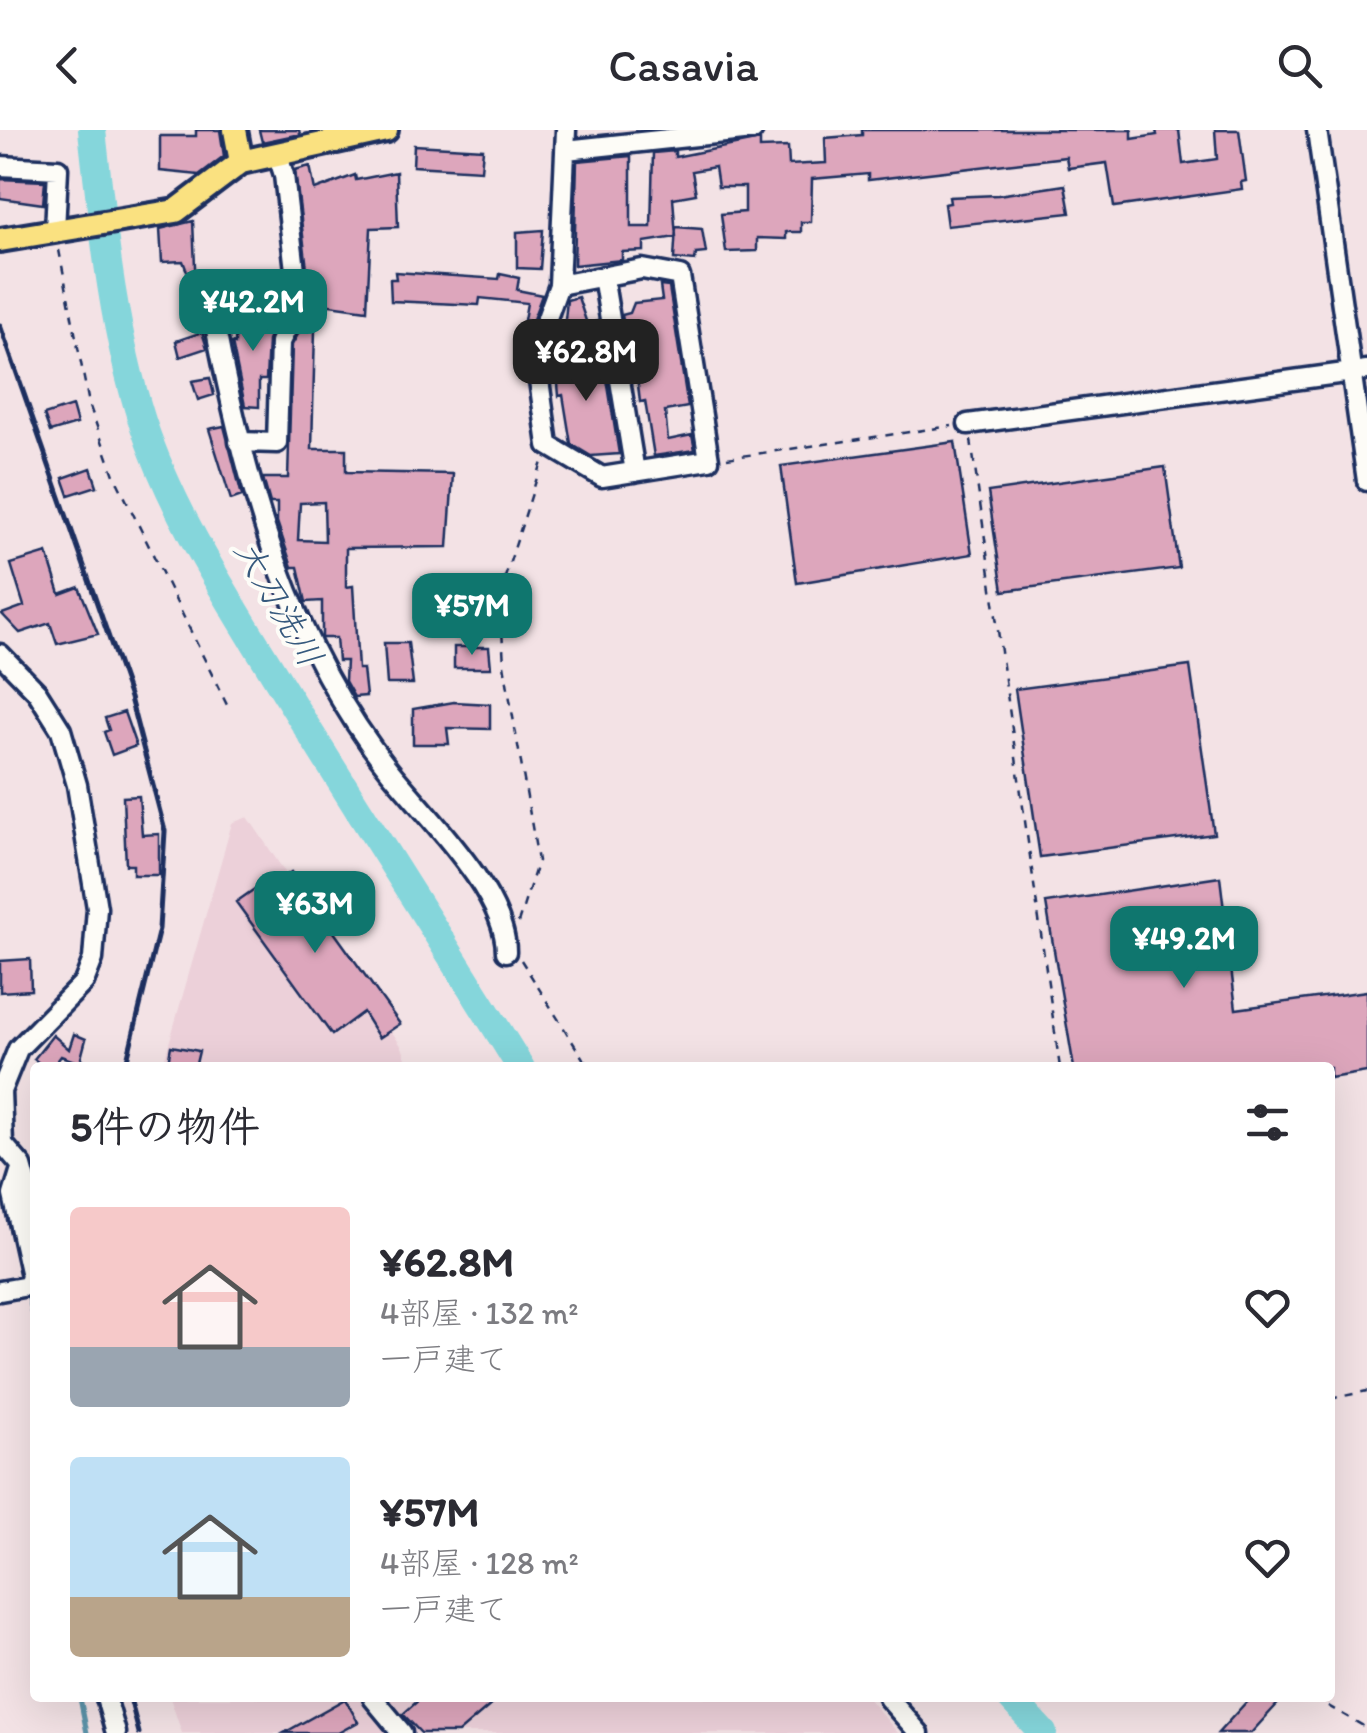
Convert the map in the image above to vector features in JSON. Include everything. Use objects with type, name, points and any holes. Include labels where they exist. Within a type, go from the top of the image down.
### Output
[{"type":"main road","points":[[235,130],[242,162]]},
{"type":"main road","points":[[0,240],[147,217],[192,203],[242,162],[386,130]]},
{"type":"street","points":[[559,285],[642,269],[680,276],[709,460],[602,477],[548,445],[535,351],[559,285],[566,130]]},
{"type":"street","points":[[566,150],[754,130]]},
{"type":"street","points":[[1317,130],[1358,371],[1367,481]]},
{"type":"street","points":[[239,442],[277,443],[280,342],[298,306],[284,176],[277,153]]},
{"type":"street","points":[[0,166],[58,169],[58,230]]},
{"type":"street","points":[[604,276],[634,472]]},
{"type":"street","points":[[216,330],[239,442],[280,572],[350,721],[473,875],[506,926],[506,952]]},
{"type":"street","points":[[968,424],[1358,371]]},
{"type":"street","points":[[0,654],[37,692],[60,730],[78,785],[97,908],[93,958],[84,982],[18,1049],[0,1091],[4,1144],[22,1166],[30,1195]]},
{"type":"street","points":[[22,1166],[13,1195],[30,1272]]},
{"type":"street","points":[[0,1291],[28,1286],[30,1279]]},
{"type":"street","points":[[107,1702],[116,1733]]},
{"type":"street","points":[[376,1702],[402,1733]]},
{"type":"street","points":[[891,1702],[918,1733]]},
{"type":"path","points":[[58,230],[90,404],[114,474],[227,705]]},
{"type":"path","points":[[709,460],[968,424],[1059,1062]]},
{"type":"path","points":[[548,445],[500,593],[504,665],[538,861],[532,889],[506,952],[526,962],[586,1062]]},
{"type":"path","points":[[1335,1398],[1367,1392]]},
{"type":"path","points":[[1321,1702],[1367,1728]]},
{"type":"shaded area","points":[[248,817],[402,1047],[407,1062],[164,1062],[232,823]]},
{"type":"shaded area","points":[[171,1702],[871,1702],[898,1733],[182,1733]]},
{"type":"building","points":[[196,130],[220,130],[224,156],[199,175],[160,171],[160,136],[196,136]]},
{"type":"building","points":[[259,130],[299,130],[300,134],[262,142]]},
{"type":"building","points":[[862,130],[1132,130],[1132,139],[1157,135],[1156,130],[1179,130],[1183,164],[1217,159],[1215,130],[1239,130],[1246,181],[1241,182],[1242,189],[1114,207],[1107,163],[1068,168],[1066,157],[868,180],[868,174],[812,179],[811,222],[801,222],[801,232],[786,232],[786,239],[757,238],[757,251],[726,252],[721,214],[745,212],[745,187],[718,187],[715,167],[692,171],[696,194],[673,198],[676,237],[644,242],[644,251],[622,252],[622,260],[574,265],[577,161],[631,156],[631,227],[651,227],[653,153],[675,151],[675,157],[760,140],[760,148],[788,147],[789,165],[826,163],[825,138],[862,135]]},
{"type":"building","points":[[414,145],[483,149],[481,170],[413,166]]},
{"type":"building","points":[[310,166],[315,190],[355,175],[356,180],[396,172],[398,227],[371,228],[367,310],[322,304],[323,276],[308,277],[295,170]]},
{"type":"building","points":[[0,179],[45,181],[43,204],[0,198]]},
{"type":"building","points":[[1065,185],[1070,213],[947,226],[944,204],[950,203],[949,197],[998,195]]},
{"type":"building","points":[[193,221],[194,290],[183,261],[162,262],[160,229]]},
{"type":"building","points":[[676,227],[702,229],[706,253],[696,254],[695,261],[674,259]]},
{"type":"building","points":[[543,230],[540,269],[517,268],[517,232]]},
{"type":"building","points":[[395,272],[499,279],[500,274],[519,278],[517,290],[542,295],[532,322],[524,320],[527,303],[480,298],[479,305],[391,301],[390,279],[396,279]]},
{"type":"building","points":[[660,286],[669,287],[688,407],[665,411],[668,440],[692,435],[695,450],[654,456],[645,401],[640,402],[633,343],[627,343],[622,315],[630,313],[634,303],[662,300]]},
{"type":"building","points":[[578,297],[587,324],[598,321],[601,339],[564,330],[567,300]]},
{"type":"building","points":[[280,314],[268,341],[266,380],[259,380],[259,407],[245,406],[232,343],[235,344],[236,319]]},
{"type":"building","points":[[301,329],[315,329],[312,449],[346,449],[346,472],[453,474],[448,547],[346,548],[346,587],[353,586],[358,669],[363,669],[366,696],[354,697],[345,681],[346,661],[338,661],[336,638],[322,638],[322,601],[306,602],[298,567],[292,567],[277,522],[277,503],[270,503],[263,478],[288,478],[292,345]],"holes":[[[324,502],[325,541],[298,540],[300,503]]]},
{"type":"building","points":[[202,332],[207,348],[180,357],[176,341]]},
{"type":"building","points":[[578,342],[586,375],[606,373],[619,454],[591,456],[571,444],[563,395],[559,396],[555,346]]},
{"type":"building","points":[[210,378],[214,395],[198,400],[192,381]]},
{"type":"building","points":[[72,406],[77,424],[50,432],[44,415]]},
{"type":"building","points":[[224,426],[242,496],[231,500],[209,429]]},
{"type":"building","points":[[955,442],[972,554],[797,583],[781,466]]},
{"type":"building","points":[[1165,467],[1179,568],[1003,591],[988,492]]},
{"type":"building","points":[[91,468],[97,486],[69,495],[63,478]]},
{"type":"building","points":[[47,553],[60,594],[79,587],[98,634],[57,644],[50,623],[20,633],[2,614],[24,606],[11,564]]},
{"type":"building","points":[[384,643],[408,643],[413,684],[387,684]]},
{"type":"building","points":[[454,647],[489,647],[491,668],[454,668]]},
{"type":"building","points":[[1190,666],[1214,834],[1040,857],[1015,689]]},
{"type":"building","points":[[454,702],[490,704],[490,729],[447,728],[449,744],[413,744],[413,709]]},
{"type":"building","points":[[124,712],[136,746],[112,755],[104,732],[109,730],[105,718]]},
{"type":"building","points":[[139,796],[142,835],[159,834],[159,875],[133,875],[133,865],[126,865],[123,797]]},
{"type":"building","points":[[291,872],[400,1024],[379,1038],[363,1012],[332,1035],[236,902],[266,881],[271,887]]},
{"type":"building","points":[[1220,877],[1236,1009],[1367,991],[1367,1072],[1335,1077],[1335,1062],[1073,1062],[1046,903]]},
{"type":"building","points":[[30,959],[31,990],[0,992],[0,961]]},
{"type":"building","points":[[74,1034],[86,1039],[81,1058],[84,1062],[61,1056],[56,1062],[34,1059],[53,1035],[69,1049]]},
{"type":"building","points":[[171,1046],[199,1051],[196,1062],[168,1062]]},
{"type":"building","points":[[340,1702],[347,1702],[358,1722],[338,1733],[284,1733]]},
{"type":"building","points":[[416,1702],[494,1702],[458,1733],[421,1733],[403,1714]]},
{"type":"building","points":[[1246,1702],[1279,1702],[1251,1733],[1218,1733]]},
{"type":"waterway","name":"大刀洗川","points":[[92,130],[123,349],[142,421],[169,490],[240,619],[517,1062]]},
{"type":"waterway","points":[[0,1186],[10,1221]]},
{"type":"waterway","points":[[27,1290],[30,1303]]},
{"type":"waterway","points":[[81,1702],[87,1733]]},
{"type":"waterway","name":"大刀洗川","points":[[1015,1702],[1043,1733]]},
{"type":"railway","points":[[0,325],[130,698],[165,831],[159,929],[126,1062]]},
{"type":"railway","points":[[131,1702],[139,1733]]}]
